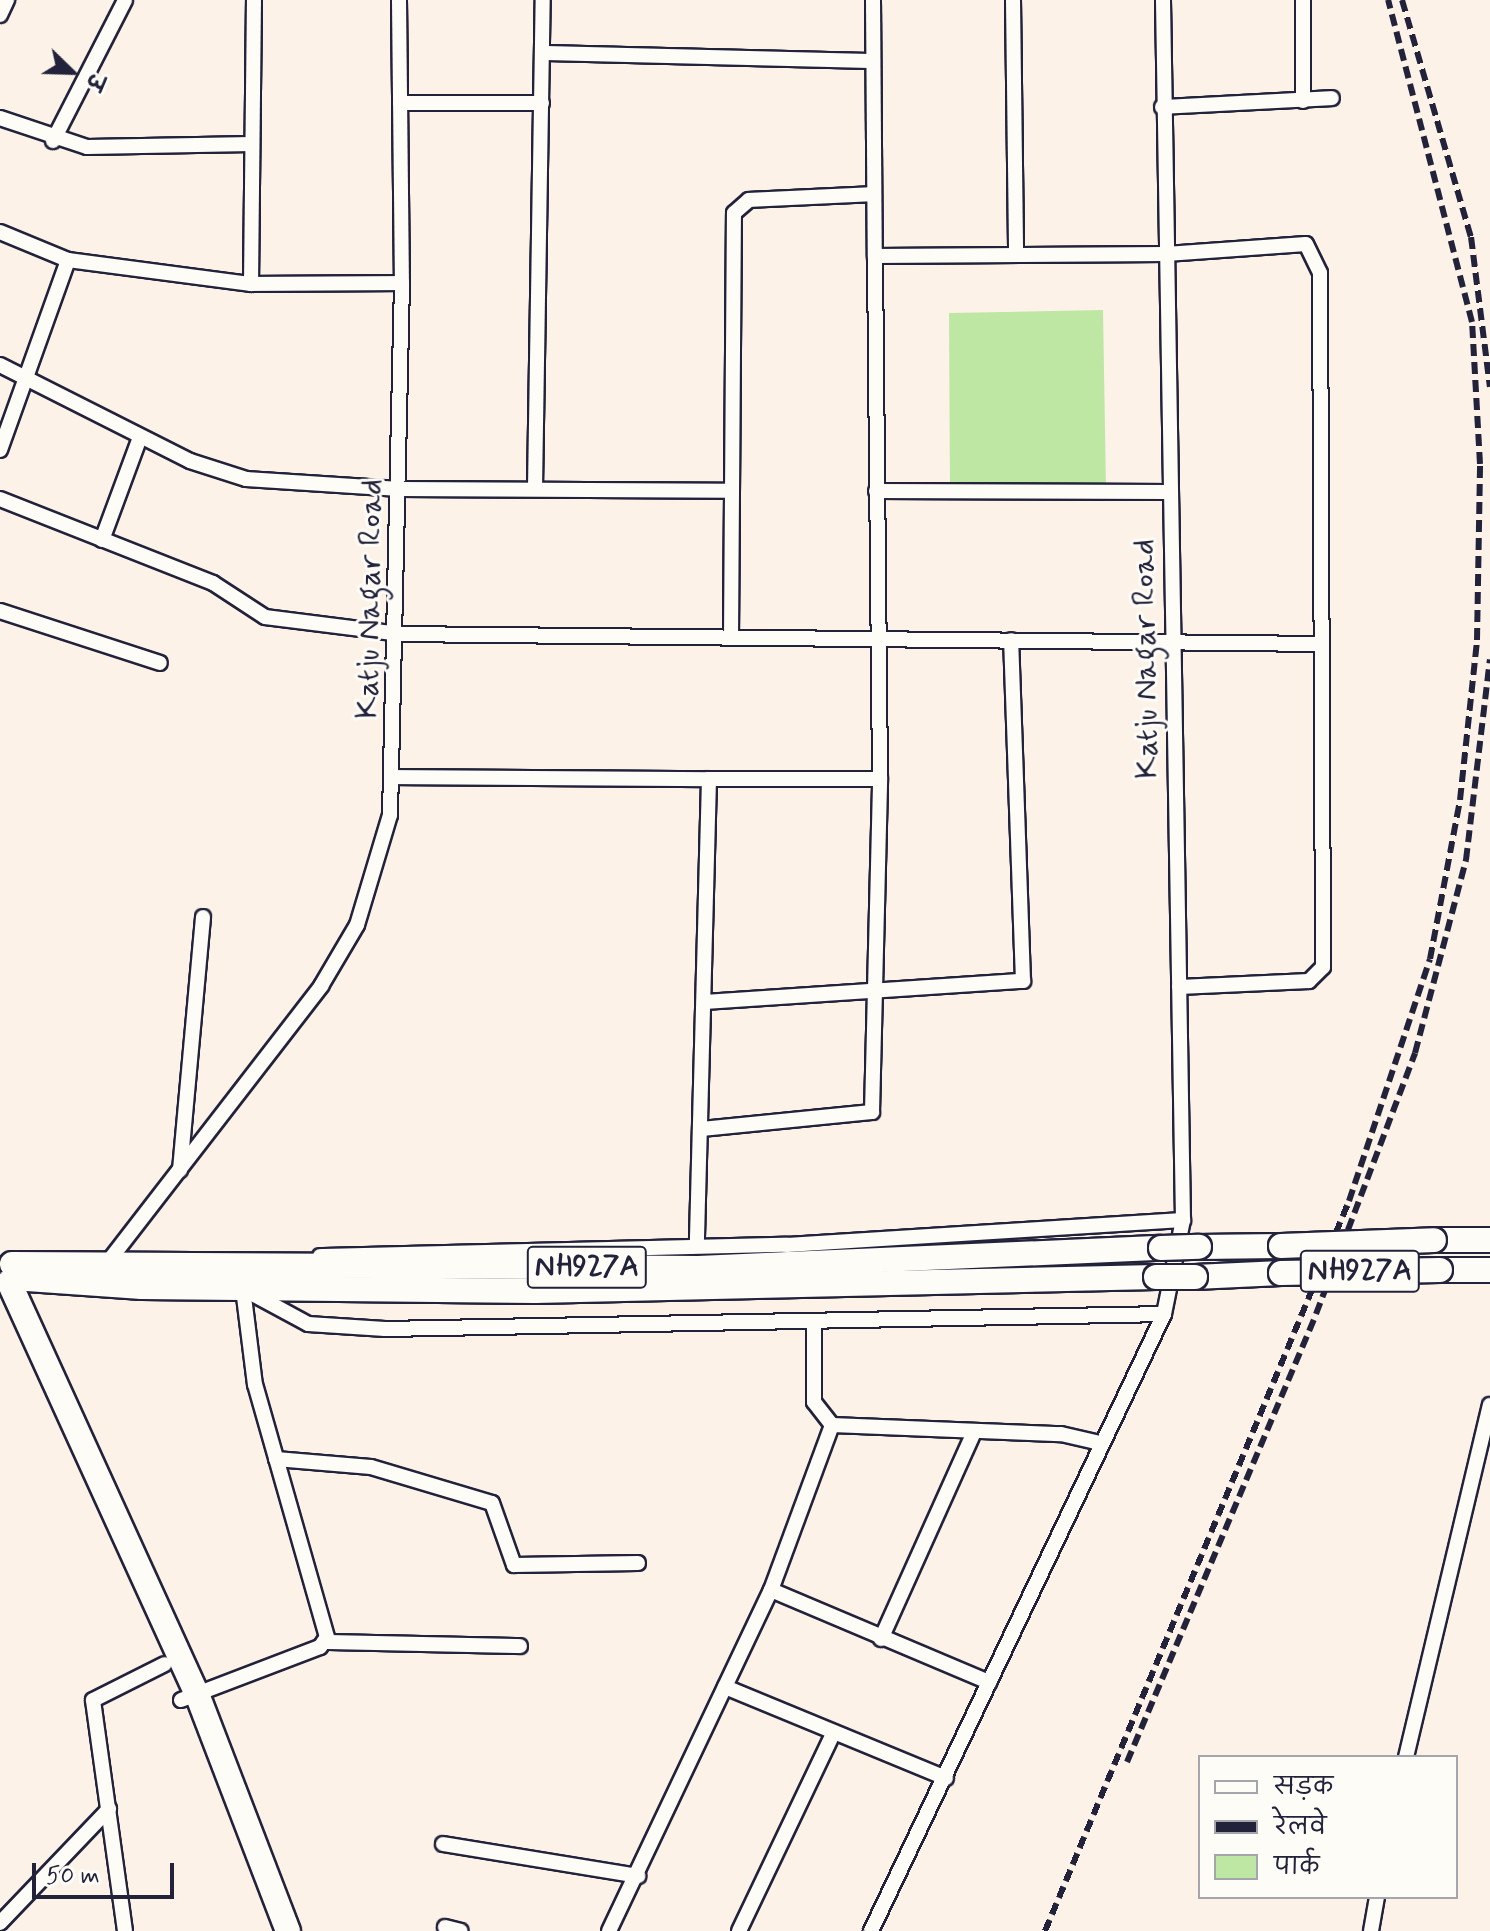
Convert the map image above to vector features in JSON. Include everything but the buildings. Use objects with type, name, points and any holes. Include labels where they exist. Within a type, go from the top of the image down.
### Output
[{"type":"highway","name":"NH927A","points":[[6,1276],[108,1262],[698,1268],[1161,1248],[1490,1240]]},
{"type":"highway","name":"NH927A","points":[[6,1276],[243,1288],[535,1291],[1490,1270]]},
{"type":"highway","points":[[6,1276],[165,1664],[189,1697],[273,1931]]},
{"type":"highway","points":[[6,1276],[288,1931]]},
{"type":"street","points":[[0,15],[7,0]]},
{"type":"street","points":[[53,141],[125,0]]},
{"type":"street","points":[[251,284],[254,0]]},
{"type":"street","name":"Katju Nagar Road","points":[[108,1262],[130,1225],[180,1170],[321,986],[357,925],[378,870],[392,777],[399,634],[402,283],[399,0]]},
{"type":"street","points":[[535,488],[543,0]]},
{"type":"street","points":[[701,1129],[872,1112],[878,995],[880,779],[876,638],[873,0]]},
{"type":"street","points":[[1013,0],[1016,254]]},
{"type":"street","name":"Katju Nagar Road","points":[[871,1931],[946,1778],[1099,1443],[1164,1314],[1183,1220],[1175,646],[1162,107],[1163,0]]},
{"type":"street","points":[[1303,0],[1303,101]]},
{"type":"street","points":[[543,53],[873,61]]},
{"type":"street","points":[[1162,107],[1332,98]]},
{"type":"street","points":[[400,103],[542,103]]},
{"type":"street","points":[[0,118],[53,141],[87,147],[252,144]]},
{"type":"street","points":[[731,637],[728,491],[738,205],[874,194]]},
{"type":"street","points":[[0,232],[68,260],[251,284],[402,283]]},
{"type":"street","points":[[875,256],[1166,254],[1294,240],[1316,255],[1320,977],[1179,987]]},
{"type":"street","points":[[0,450],[68,260]]},
{"type":"street","points":[[0,365],[140,437],[246,479],[400,489],[728,491]]},
{"type":"street","points":[[102,540],[140,437]]},
{"type":"street","points":[[876,491],[1170,492]]},
{"type":"street","points":[[0,499],[213,583],[265,617],[399,634],[1011,640],[1175,646],[1319,644]]},
{"type":"street","points":[[0,611],[160,663]]},
{"type":"street","points":[[704,1002],[1015,986],[1026,975],[1011,640]]},
{"type":"street","points":[[392,777],[880,779]]},
{"type":"street","points":[[697,1244],[709,779]]},
{"type":"street","points":[[180,1170],[203,917]]},
{"type":"street","points":[[248,1264],[335,1254],[697,1244],[1183,1220]]},
{"type":"street","points":[[243,1288],[323,1325],[814,1322],[1164,1314]]},
{"type":"street","points":[[243,1288],[255,1385],[324,1642]]},
{"type":"street","points":[[814,1322],[814,1402],[832,1425],[974,1432],[1099,1443]]},
{"type":"street","points":[[1406,1755],[1490,1405]]},
{"type":"street","points":[[609,1931],[638,1876],[771,1590],[832,1425]]},
{"type":"street","points":[[881,1639],[974,1432]]},
{"type":"street","points":[[276,1459],[371,1467],[492,1503],[514,1565],[638,1563]]},
{"type":"street","points":[[771,1590],[989,1682]]},
{"type":"street","points":[[189,1697],[324,1642],[520,1646]]},
{"type":"street","points":[[125,1931],[93,1700],[165,1664]]},
{"type":"street","points":[[725,1687],[832,1736],[946,1778]]},
{"type":"street","points":[[739,1931],[832,1736]]},
{"type":"street","points":[[0,1923],[109,1809]]},
{"type":"street","points":[[443,1844],[638,1876]]},
{"type":"street","points":[[1371,1931],[1377,1899]]},
{"type":"street","points":[[445,1927],[461,1931]]},
{"type":"green space","points":[[1103,310],[1106,490],[950,496],[949,313]]},
{"type":"railway","points":[[1045,1931],[1349,1201],[1430,959],[1460,800],[1477,640],[1480,464],[1472,322],[1388,0]]},
{"type":"railway","points":[[1402,0],[1471,237],[1490,387]]},
{"type":"railway","points":[[1127,1762],[1316,1314],[1415,1053],[1466,860],[1490,659]]}]
